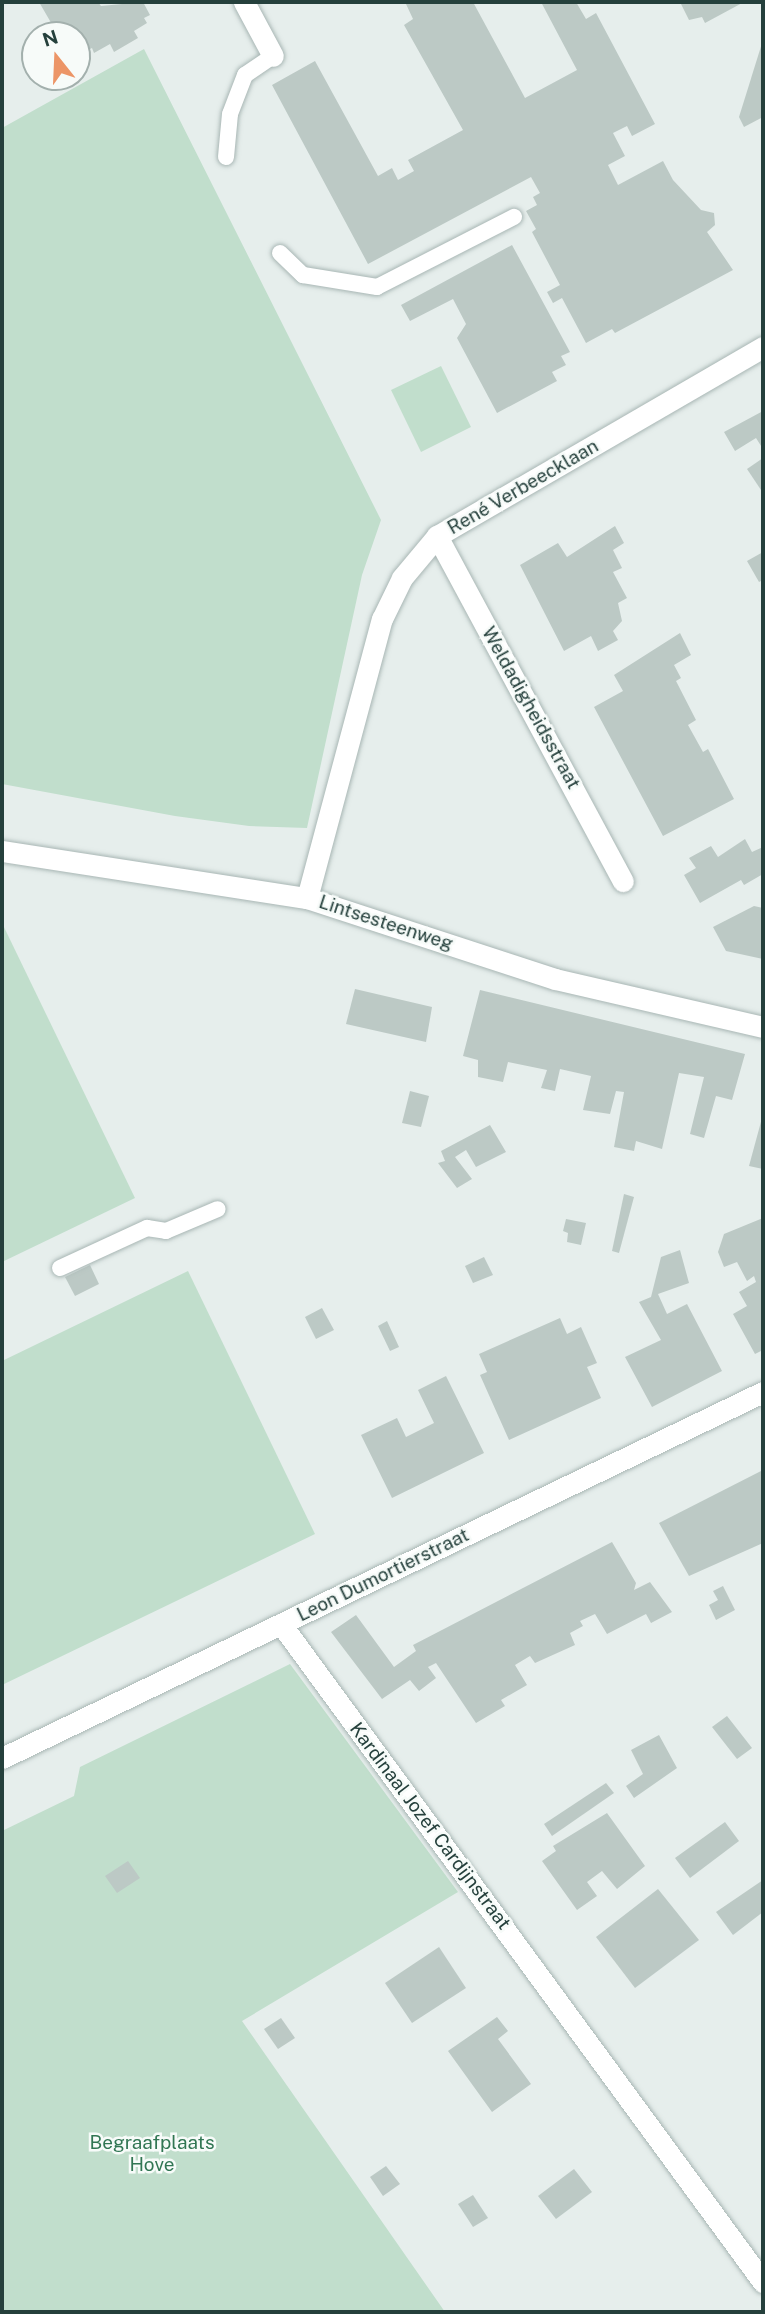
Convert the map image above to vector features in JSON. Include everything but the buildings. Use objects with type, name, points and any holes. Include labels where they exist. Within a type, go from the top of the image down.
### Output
[{"type":"street","points":[[244,2],[273,56]]},
{"type":"street","name":"René Verbeecklaan","points":[[307,898],[382,619],[402,578],[437,536],[763,347]]},
{"type":"street","name":"Weldadigheidsstraat","points":[[437,536],[623,881]]},
{"type":"street","name":"Lintsesteenweg","points":[[2,851],[307,898],[555,979],[763,1027]]},
{"type":"street","name":"Leon Dumortierstraat","points":[[2,1758],[763,1392]]},
{"type":"street","name":"Kardinaal Jozef Cardijnstraat","points":[[281,1624],[580,2027],[763,2282]]},
{"type":"lane","points":[[226,157],[230,114],[246,75],[273,56]]},
{"type":"lane","points":[[280,253],[303,275],[377,288],[514,217]]},
{"type":"lane","points":[[60,1268],[147,1228],[166,1231],[218,1209]]},
{"type":"green space","points":[[144,49],[381,520],[362,575],[307,828],[249,826],[175,816],[2,784],[2,128],[69,91],[91,91],[91,78]]},
{"type":"green space","points":[[441,366],[471,427],[421,452],[391,390]]},
{"type":"green space","points":[[2,923],[135,1198],[2,1262]]},
{"type":"green space","points":[[188,1271],[315,1534],[2,1685],[2,1361]]},
{"type":"green space","name":"Begraafplaats Hove","points":[[290,1664],[458,1892],[242,2021],[445,2312],[2,2312],[2,1831],[74,1796],[80,1767]]}]
